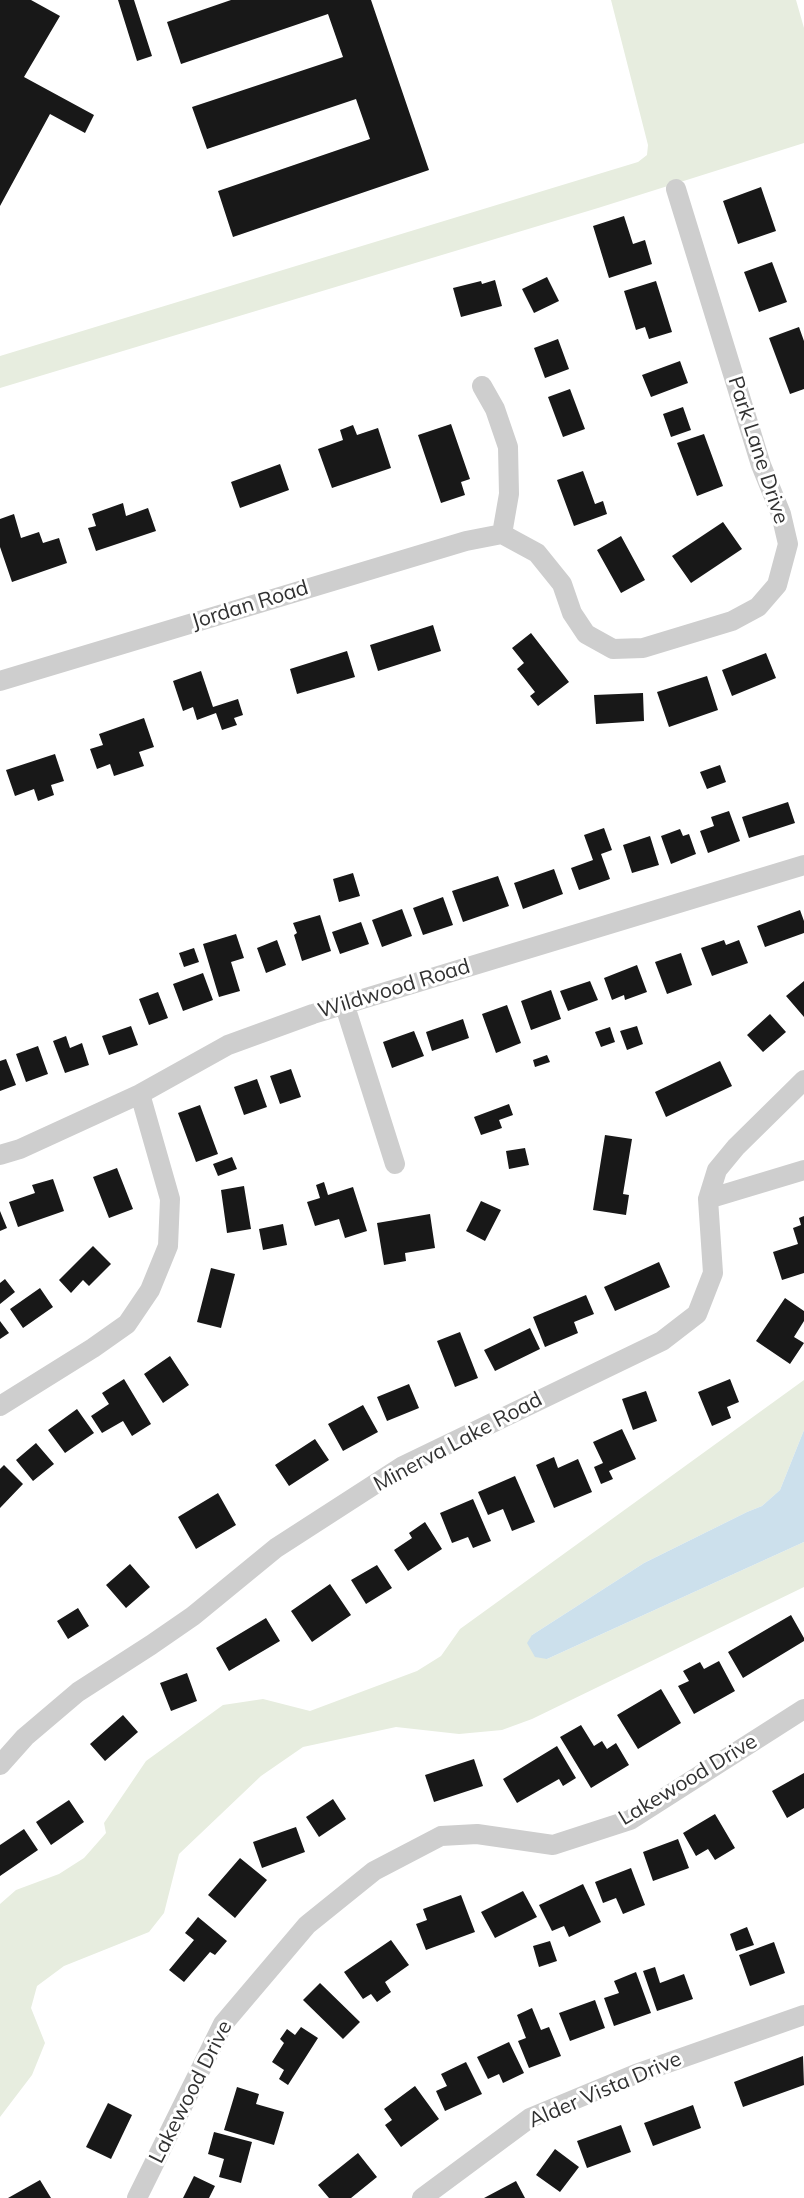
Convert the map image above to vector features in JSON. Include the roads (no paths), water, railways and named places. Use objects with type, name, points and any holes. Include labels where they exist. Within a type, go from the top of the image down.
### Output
[{"type":"street","name":"Park Lane Drive","points":[[502,534],[537,553],[562,584],[572,613],[586,634],[613,649],[643,648],[732,621],[758,607],[777,585],[788,544],[780,514],[761,465],[676,189]]},
{"type":"street","points":[[482,386],[495,409],[508,447],[509,494],[502,534]]},
{"type":"street","name":"Jordan Road","points":[[0,681],[466,541],[502,534]]},
{"type":"street","name":"Wildwood Road","points":[[0,1155],[20,1149],[140,1094],[228,1046],[344,1004],[804,865]]},
{"type":"street","points":[[344,1004],[395,1164]]},
{"type":"street","points":[[708,1199],[717,1170],[736,1146],[804,1080]]},
{"type":"street","points":[[0,1406],[127,1324],[150,1290],[168,1246],[170,1199],[140,1094]]},
{"type":"street","points":[[708,1199],[804,1170]]},
{"type":"street","name":"Minerva Lake Road","points":[[0,1765],[25,1737],[78,1692],[151,1646],[193,1616],[276,1548],[403,1466],[662,1341],[697,1314],[713,1273],[708,1199]]},
{"type":"street","name":"Lakewood Drive","points":[[137,2198],[223,2024],[307,1925],[374,1871],[441,1836],[477,1834],[553,1845],[630,1820],[804,1709]]},
{"type":"street","name":"Alder Vista Drive","points":[[422,2198],[530,2118],[636,2074],[804,2015]]},
{"type":"water","points":[[804,1430],[804,1542],[547,1659],[535,1657],[527,1643],[532,1635],[644,1563],[762,1506],[780,1490]]}]
